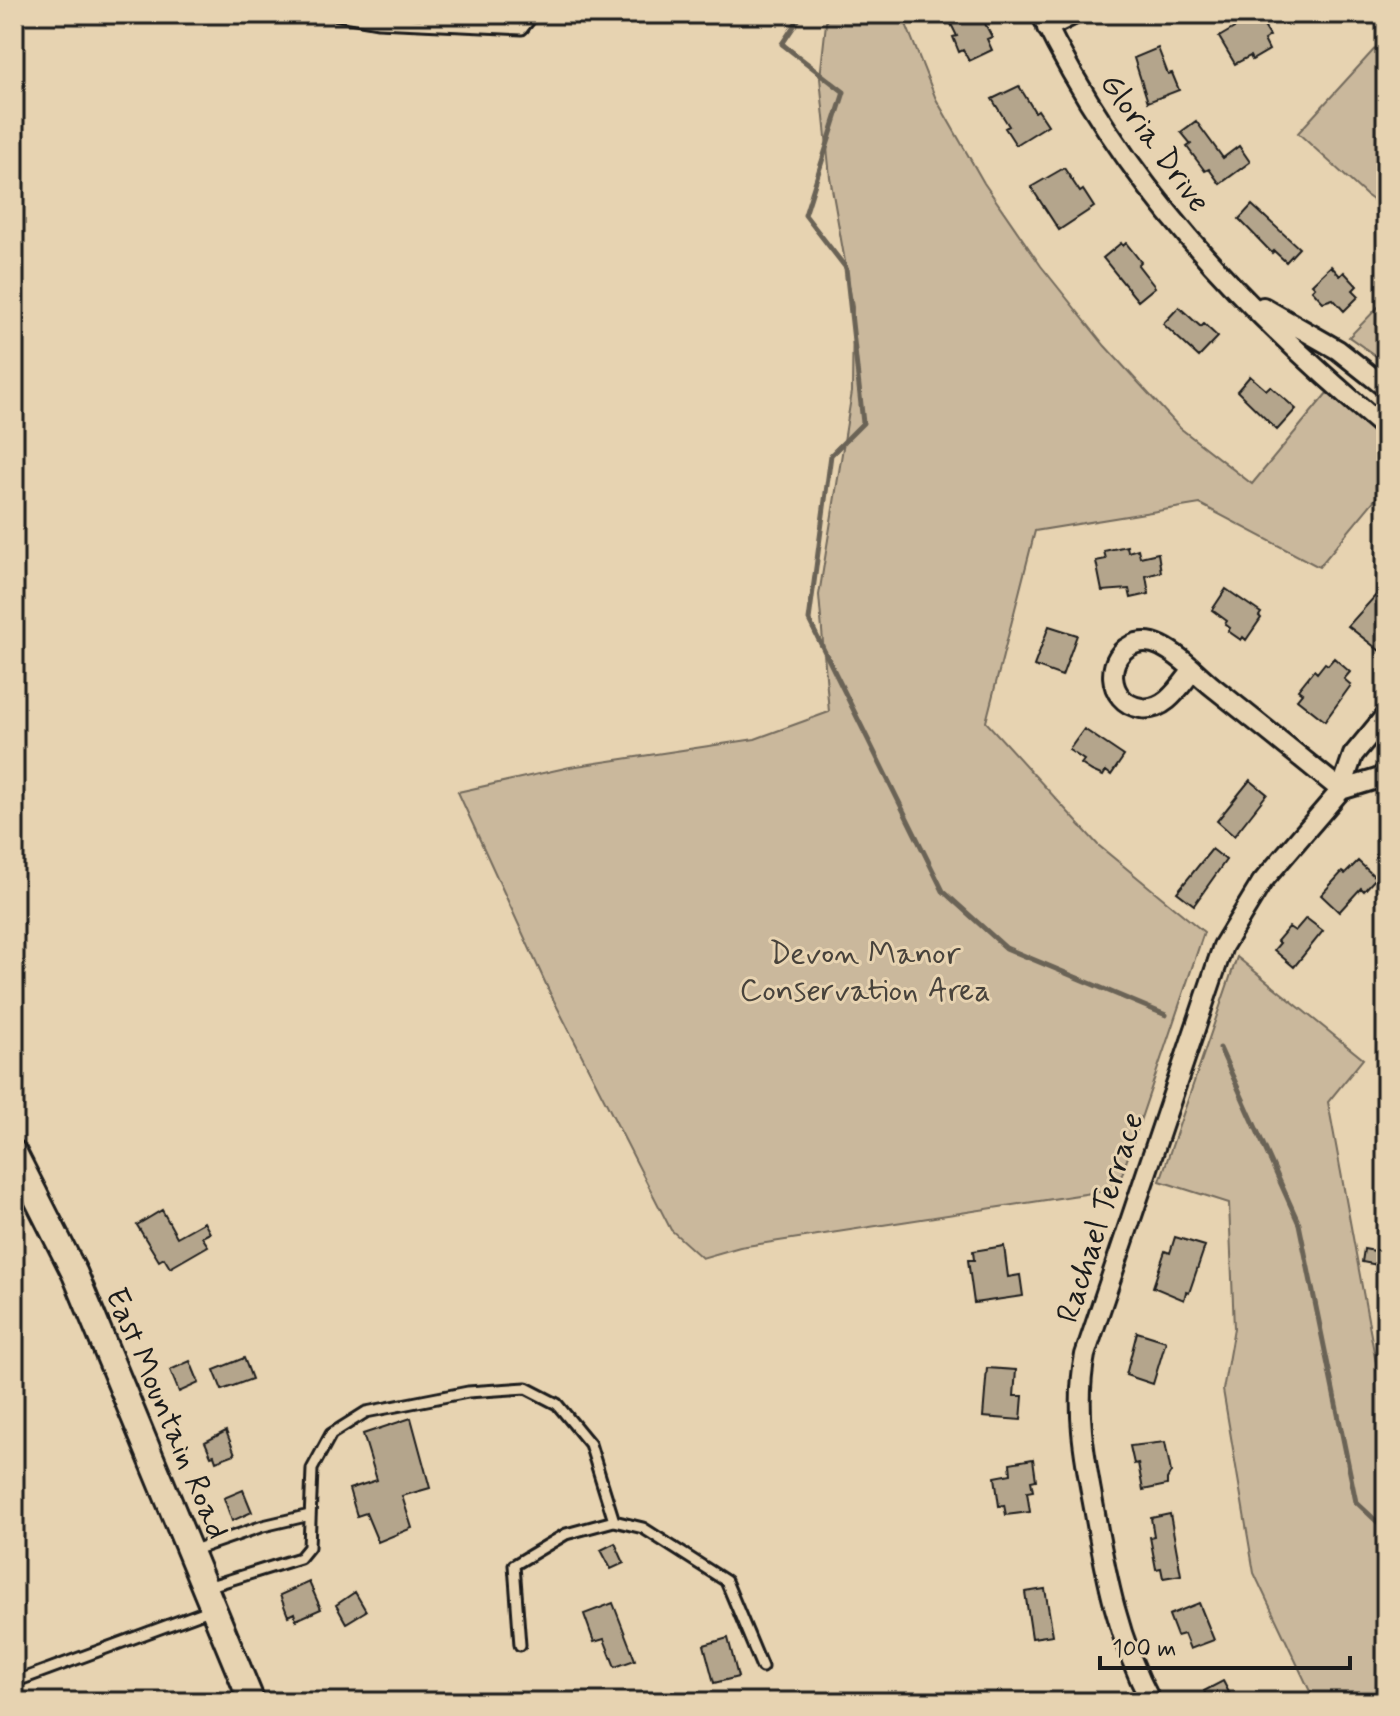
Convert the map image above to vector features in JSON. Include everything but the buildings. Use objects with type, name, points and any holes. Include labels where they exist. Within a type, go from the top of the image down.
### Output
[{"type":"main road","name":"East Mountain Road","points":[[14,1153],[75,1274],[252,1702]]},
{"type":"street","points":[[1044,21],[1075,14]]},
{"type":"street","name":"Gloria Drive","points":[[1044,21],[1080,89],[1126,161],[1180,230],[1325,378],[1386,429]]},
{"type":"street","name":"Gloria Drive","points":[[1240,294],[1338,350],[1386,388]]},
{"type":"street","points":[[1193,670],[1341,790],[1380,778],[1386,771]]},
{"type":"street","name":"Rachael Terrace","points":[[1151,1702],[1128,1652],[1106,1576],[1080,1427],[1079,1392],[1085,1355],[1223,946],[1234,923],[1270,871],[1341,790],[1353,755],[1386,715]]},
{"type":"lane","points":[[333,14],[378,22],[522,29],[534,14]]},
{"type":"lane","points":[[14,1682],[300,1558],[309,1547],[312,1469],[331,1434],[366,1412],[468,1392],[526,1388],[557,1404],[590,1444],[614,1521]]},
{"type":"lane","points":[[191,1551],[263,1526],[310,1515]]},
{"type":"lane","points":[[520,1645],[514,1565],[566,1534],[614,1521],[643,1528],[726,1581],[762,1667]]},
{"type":"green space","name":"Devon Manor Conservation Area","points":[[827,14],[902,14],[936,99],[984,183],[1041,266],[1105,346],[1180,428],[1252,484],[1327,393],[1386,442],[1386,486],[1319,567],[1200,504],[1035,531],[986,722],[1098,845],[1204,932],[1117,1189],[740,1247],[702,1258],[671,1230],[550,993],[458,792],[570,767],[755,739],[829,712],[819,595],[852,392],[853,307],[830,177],[820,78]]},
{"type":"green space","points":[[1383,14],[1386,14],[1386,209],[1366,195],[1298,133],[1381,42]]},
{"type":"green space","points":[[1386,299],[1386,363],[1349,337]]},
{"type":"green space","points":[[1237,957],[1363,1059],[1328,1102],[1386,1417],[1386,1702],[1315,1702],[1254,1573],[1223,1390],[1234,1328],[1229,1203],[1160,1181]]},
{"type":"waterway","points":[[802,14],[782,44],[844,92],[805,215],[846,268],[863,423],[831,455],[809,620],[943,891],[1006,948],[1166,1015]]},
{"type":"waterway","points":[[1220,1048],[1299,1224],[1356,1502],[1386,1530]]}]
